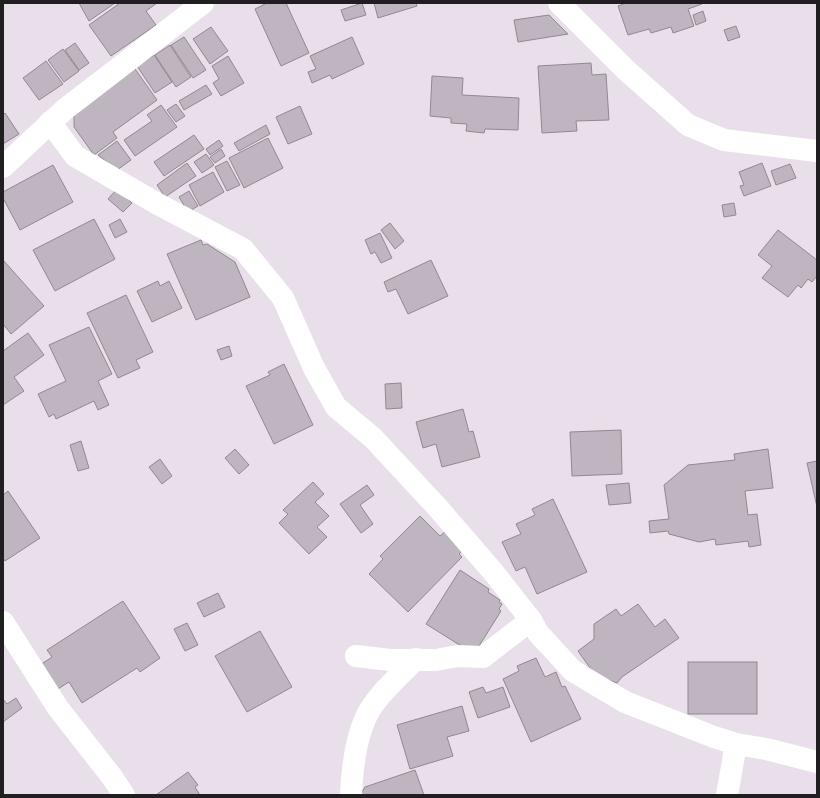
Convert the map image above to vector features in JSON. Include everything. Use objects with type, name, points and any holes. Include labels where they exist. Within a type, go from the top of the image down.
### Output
[{"type":"street","points":[[3,167],[64,110],[158,36],[203,3]]},
{"type":"street","points":[[559,3],[626,70],[688,125],[724,140],[817,150]]},
{"type":"street","points":[[50,122],[75,156],[156,203],[243,249],[283,298],[314,368],[336,407],[373,438],[438,508],[494,573],[531,620],[538,633],[573,671],[625,702],[714,737],[736,744],[766,749],[817,762]]},
{"type":"street","points":[[356,656],[390,660],[436,660],[457,656],[483,657],[531,620]]},
{"type":"street","points":[[3,622],[58,708],[112,777],[124,795]]},
{"type":"street","points":[[351,795],[351,778],[358,743],[366,717],[386,689],[416,659]]},
{"type":"street","points":[[726,795],[736,744]]},
{"type":"building","points":[[79,3],[115,3],[89,21]]},
{"type":"building","points":[[120,3],[157,3],[146,11],[156,25],[111,56],[89,25]]},
{"type":"building","points":[[267,3],[286,3],[309,53],[281,66],[255,9]]},
{"type":"building","points":[[362,3],[366,15],[345,21],[341,10]]},
{"type":"building","points":[[374,3],[416,3],[417,6],[378,18]]},
{"type":"building","points":[[626,3],[702,4],[688,9],[694,26],[673,33],[671,27],[651,33],[649,29],[628,35],[618,6]]},
{"type":"building","points":[[703,11],[706,21],[696,25],[693,15]]},
{"type":"building","points":[[549,15],[568,34],[518,42],[514,20]]},
{"type":"building","points":[[736,26],[740,37],[728,41],[724,30]]},
{"type":"building","points":[[211,27],[228,51],[210,64],[193,39]]},
{"type":"building","points":[[184,37],[206,70],[193,78],[171,45]]},
{"type":"building","points":[[352,37],[364,64],[332,79],[330,75],[312,83],[308,72],[316,69],[310,56]]},
{"type":"building","points":[[75,43],[89,63],[79,70],[65,50]]},
{"type":"building","points":[[170,45],[191,77],[176,87],[155,55]]},
{"type":"building","points":[[63,49],[79,71],[64,82],[48,60]]},
{"type":"building","points":[[154,55],[172,82],[155,93],[137,66]]},
{"type":"building","points":[[228,56],[244,83],[221,96],[213,83],[219,79],[212,66]]},
{"type":"building","points":[[46,61],[63,84],[39,100],[23,78]]},
{"type":"building","points":[[591,63],[592,75],[606,74],[609,120],[576,121],[577,131],[542,133],[538,66]]},
{"type":"building","points":[[133,66],[157,100],[113,132],[117,138],[94,155],[74,127],[74,116],[79,107]]},
{"type":"building","points":[[432,76],[463,78],[462,95],[519,98],[518,130],[485,129],[484,133],[466,131],[467,124],[451,123],[451,118],[430,116]]},
{"type":"building","points":[[206,85],[212,94],[184,110],[179,101]]},
{"type":"building","points":[[176,104],[185,116],[176,122],[167,110]]},
{"type":"building","points":[[161,105],[177,127],[135,156],[124,140],[152,121],[147,115]]},
{"type":"building","points":[[300,106],[312,134],[288,144],[276,117]]},
{"type":"building","points":[[5,113],[19,134],[3,144],[3,115]]},
{"type":"building","points":[[266,125],[270,134],[239,151],[234,143]]},
{"type":"building","points":[[194,135],[204,149],[164,176],[154,162]]},
{"type":"building","points":[[268,138],[283,168],[244,188],[229,158]]},
{"type":"building","points":[[219,140],[223,146],[210,155],[206,149]]},
{"type":"building","points":[[117,141],[131,160],[117,170],[98,155]]},
{"type":"building","points":[[221,149],[225,156],[215,163],[210,157]]},
{"type":"building","points":[[206,154],[214,165],[202,173],[194,162]]},
{"type":"building","points":[[227,161],[240,185],[227,191],[215,167]]},
{"type":"building","points":[[187,163],[196,176],[165,197],[157,185]]},
{"type":"building","points":[[762,163],[771,186],[744,196],[740,186],[744,185],[739,172]]},
{"type":"building","points":[[790,164],[796,178],[776,185],[771,171]]},
{"type":"building","points":[[53,165],[73,202],[20,230],[3,198],[3,192]]},
{"type":"building","points":[[213,172],[224,192],[200,206],[189,185]]},
{"type":"building","points":[[117,189],[132,203],[123,212],[108,199]]},
{"type":"building","points":[[189,191],[198,206],[188,212],[179,197]]},
{"type":"building","points":[[734,203],[736,215],[724,217],[722,205]]},
{"type":"building","points":[[94,219],[115,259],[55,291],[33,250]]},
{"type":"building","points":[[120,219],[127,232],[115,238],[109,225]]},
{"type":"building","points":[[390,223],[404,241],[395,249],[381,230]]},
{"type":"building","points":[[778,230],[817,260],[817,276],[812,282],[808,279],[801,288],[798,285],[788,297],[762,278],[772,266],[758,255]]},
{"type":"building","points":[[380,233],[392,258],[381,263],[375,252],[371,254],[365,240]]},
{"type":"building","points":[[201,240],[203,245],[207,244],[235,262],[250,297],[196,320],[167,254]]},
{"type":"building","points":[[3,260],[44,306],[11,334],[3,324]]},
{"type":"building","points":[[431,260],[448,296],[408,314],[396,289],[388,292],[384,282]]},
{"type":"building","points":[[158,281],[160,286],[169,281],[182,308],[152,322],[137,291]]},
{"type":"building","points":[[126,295],[153,352],[136,360],[140,368],[118,378],[87,313]]},
{"type":"building","points":[[89,327],[112,374],[98,381],[109,405],[98,410],[94,401],[56,419],[54,414],[49,417],[38,394],[66,381],[49,345]]},
{"type":"building","points":[[28,333],[44,355],[14,377],[24,391],[3,405],[3,351]]},
{"type":"building","points":[[229,346],[232,356],[221,360],[217,350]]},
{"type":"building","points":[[284,364],[313,425],[274,444],[246,386],[270,375],[268,372]]},
{"type":"building","points":[[401,383],[402,408],[386,409],[385,384]]},
{"type":"building","points":[[463,409],[469,432],[473,431],[480,457],[442,467],[436,444],[423,448],[416,422]]},
{"type":"building","points":[[621,430],[622,474],[572,476],[570,432]]},
{"type":"building","points":[[81,441],[89,468],[78,471],[70,445]]},
{"type":"building","points":[[235,449],[249,465],[239,474],[225,458]]},
{"type":"building","points":[[768,449],[773,488],[745,491],[748,515],[757,514],[761,545],[749,547],[748,541],[716,545],[715,539],[699,542],[669,534],[668,531],[650,533],[649,521],[669,519],[664,485],[688,465],[735,460],[734,454]]},
{"type":"building","points":[[160,459],[172,476],[162,484],[149,467]]},
{"type":"building","points":[[817,461],[817,507],[807,463]]},
{"type":"building","points":[[313,482],[324,494],[315,502],[329,516],[317,527],[327,537],[309,554],[279,523],[288,514],[283,510]]},
{"type":"building","points":[[629,483],[631,503],[609,505],[606,485]]},
{"type":"building","points":[[367,485],[374,495],[360,505],[373,524],[361,533],[340,504]]},
{"type":"building","points":[[8,491],[40,538],[5,561],[3,558],[3,495]]},
{"type":"building","points":[[553,499],[587,572],[537,594],[525,567],[516,571],[502,542],[521,534],[516,524],[535,515],[532,509]]},
{"type":"building","points":[[420,516],[440,536],[446,531],[464,549],[459,554],[462,557],[408,612],[369,574],[383,559],[380,556]]},
{"type":"building","points":[[460,570],[489,589],[488,592],[500,600],[499,602],[502,604],[499,609],[501,611],[474,654],[426,624]]},
{"type":"building","points":[[218,593],[225,607],[204,617],[197,603]]},
{"type":"building","points":[[123,601],[160,658],[140,672],[137,668],[82,703],[69,682],[53,692],[37,667],[52,657],[47,650]]},
{"type":"building","points":[[638,604],[655,627],[665,619],[679,638],[622,677],[617,683],[595,675],[578,651],[594,639],[594,624],[616,609],[621,616]]},
{"type":"building","points":[[187,623],[198,645],[185,651],[174,629]]},
{"type":"building","points":[[260,631],[292,687],[247,712],[215,656]]},
{"type":"building","points":[[536,658],[545,677],[556,672],[562,687],[565,686],[581,719],[531,742],[503,679],[519,671],[517,666]]},
{"type":"building","points":[[688,662],[757,662],[757,714],[688,714]]},
{"type":"building","points":[[483,687],[486,693],[503,687],[510,707],[478,718],[469,692]]},
{"type":"building","points":[[16,698],[22,708],[3,722],[3,699],[7,704]]},
{"type":"building","points":[[462,706],[469,731],[447,737],[453,756],[410,769],[397,725]]},
{"type":"building","points":[[415,770],[424,795],[360,795],[365,787]]},
{"type":"building","points":[[188,772],[198,785],[195,787],[200,795],[156,795]]}]
